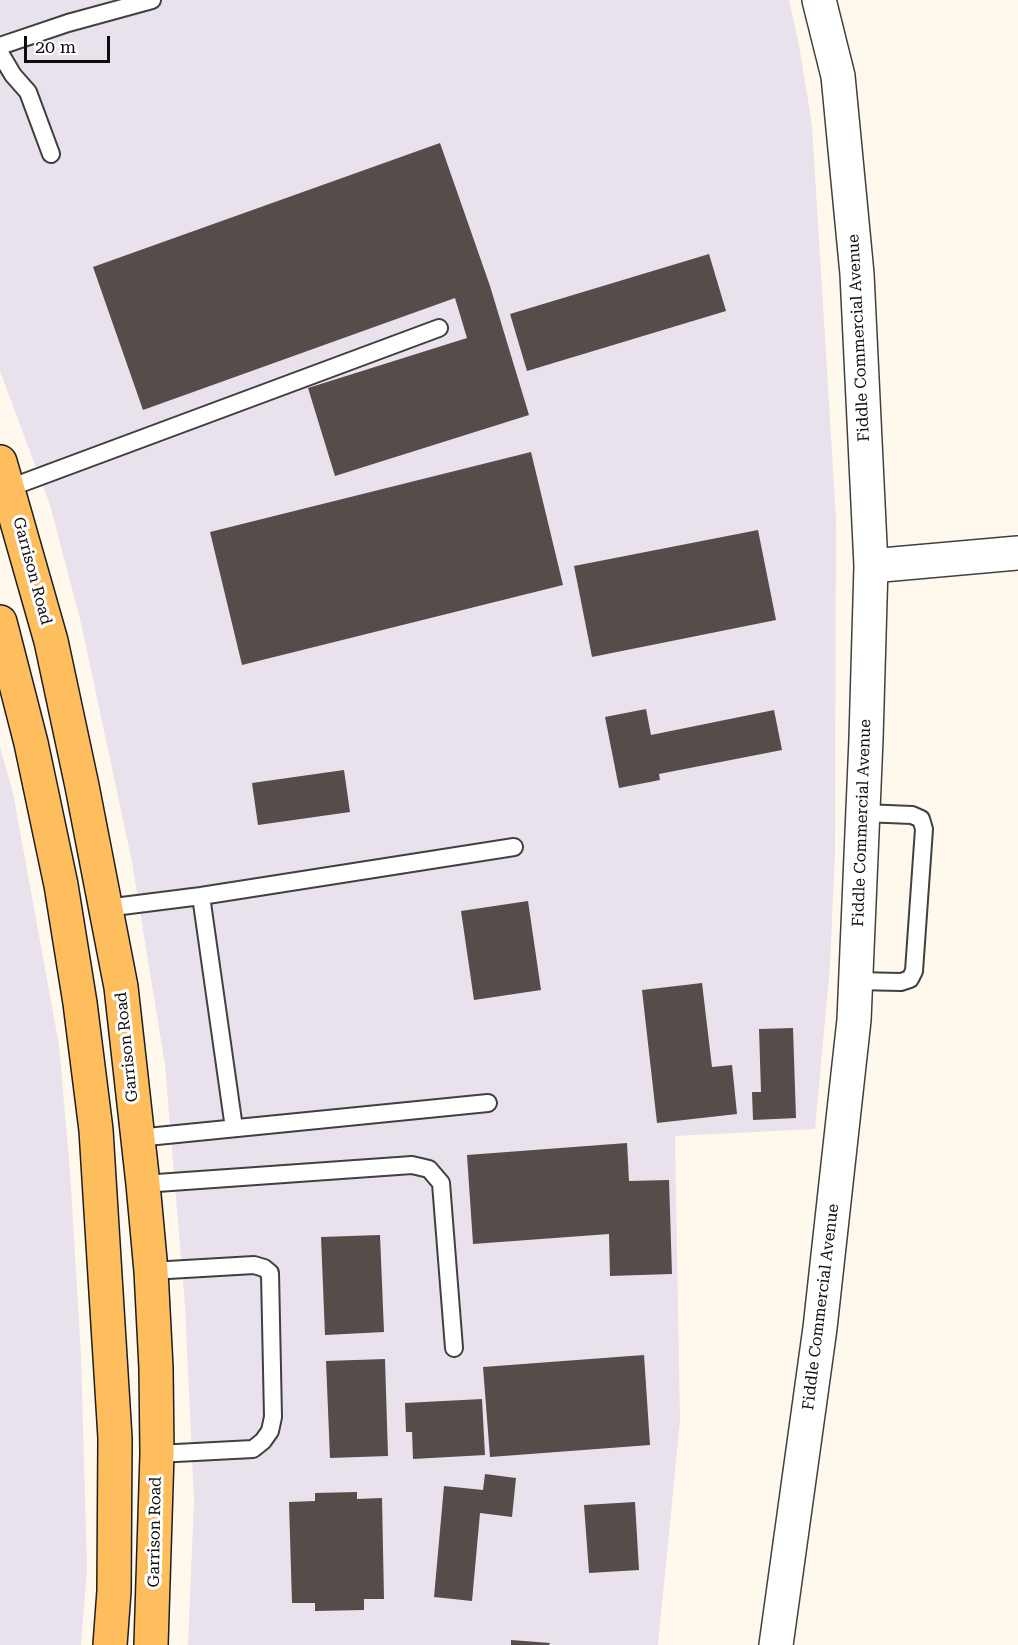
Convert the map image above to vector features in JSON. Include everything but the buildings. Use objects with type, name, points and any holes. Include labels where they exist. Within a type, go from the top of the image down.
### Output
[{"type":"main road","name":"Garrison Road","points":[[4,475],[51,641],[121,987],[151,1271],[156,1368],[157,1454],[151,1645]]},
{"type":"main road","points":[[0,622],[31,743],[60,885],[80,1003],[96,1130],[116,1438],[114,1591],[110,1645]]},
{"type":"street","name":"Fiddle Commercial Avenue","points":[[776,1645],[820,1328],[854,1020],[871,566],[857,274],[838,76],[819,0]]},
{"type":"street","points":[[871,566],[1018,553]]},
{"type":"lane","points":[[0,46],[68,23],[152,0]]},
{"type":"lane","points":[[0,53],[13,75],[28,92],[51,154]]},
{"type":"lane","points":[[4,475],[439,328]]},
{"type":"lane","points":[[855,981],[902,982],[910,979],[914,971],[924,829],[921,819],[912,815],[863,813]]},
{"type":"lane","points":[[106,908],[201,896],[514,848]]},
{"type":"lane","points":[[201,896],[234,1128]]},
{"type":"lane","points":[[137,1138],[488,1103]]},
{"type":"lane","points":[[143,1184],[412,1166],[429,1169],[441,1183],[454,1348]]},
{"type":"lane","points":[[151,1271],[254,1265],[270,1273],[273,1417],[270,1431],[253,1449],[157,1454]]},
{"type":"shaded area","points":[[0,0],[789,0],[812,125],[836,518],[835,852],[830,966],[815,1129],[675,1136],[680,1421],[658,1645],[188,1645],[194,1500],[185,1306],[165,1065],[132,862],[81,623],[50,505],[0,371]]},
{"type":"shaded area","points":[[0,747],[13,793],[59,1045],[70,1171],[81,1355],[87,1569],[81,1645],[0,1645]]}]
